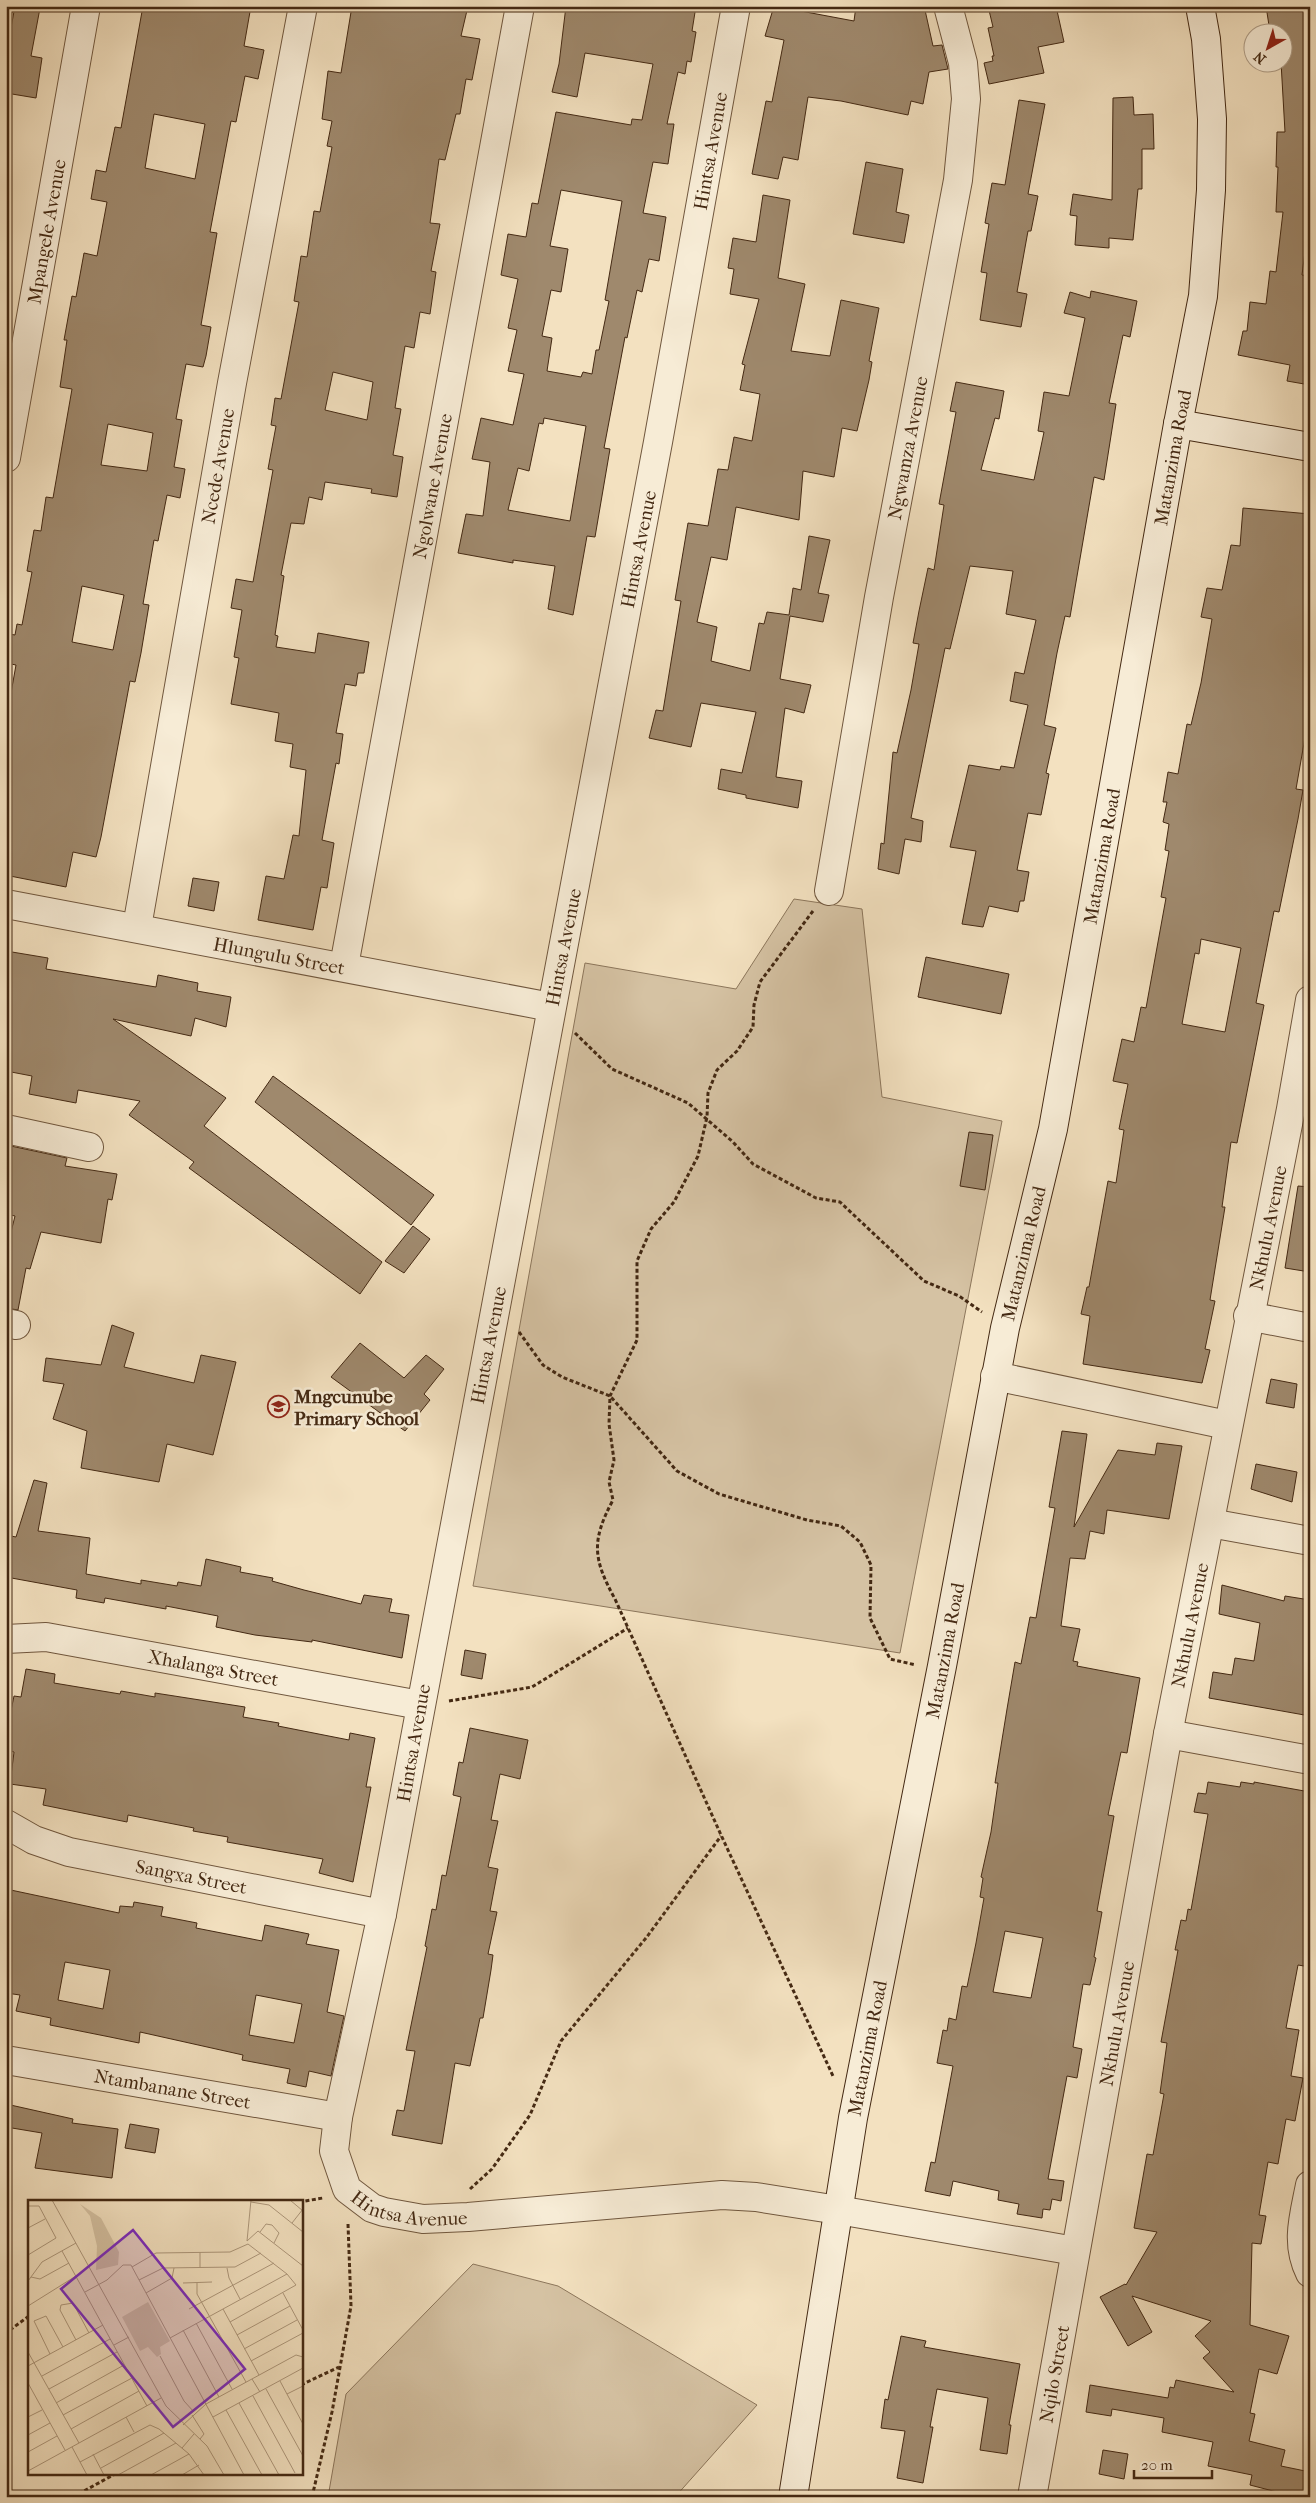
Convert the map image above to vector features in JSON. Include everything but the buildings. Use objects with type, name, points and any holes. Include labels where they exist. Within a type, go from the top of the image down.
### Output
[{"type":"street","name":"Mpangele Avenue","points":[[6,458],[86,6]]},
{"type":"street","name":"Ncede Avenue","points":[[137,927],[230,392],[303,6]]},
{"type":"street","name":"Ngolwane Avenue","points":[[344,966],[520,6]]},
{"type":"street","name":"Hintsa Avenue","points":[[736,6],[658,442],[382,1914],[338,2117],[334,2151],[347,2189],[372,2208],[399,2215],[468,2218],[722,2195],[756,2197],[838,2210],[1075,2251]]},
{"type":"street","name":"Ngwamza Avenue","points":[[829,891],[879,596],[958,180],[966,99],[963,64],[948,6]]},
{"type":"street","name":"Matanzima Road","points":[[793,2497],[853,2118],[942,1666],[1004,1328],[1053,1129],[1178,424],[1203,296],[1208,251],[1212,120],[1206,39],[1200,6]]},
{"type":"street","points":[[1178,424],[1310,447]]},
{"type":"street","name":"Hlungulu Street","points":[[6,904],[344,966],[551,1007]]},
{"type":"street","name":"Nkhulu Avenue","points":[[1075,2251],[1168,1734],[1210,1523],[1248,1316],[1300,1111],[1310,1000]]},
{"type":"street","points":[[6,1129],[89,1146]]},
{"type":"street","points":[[1248,1316],[1310,1328]]},
{"type":"street","points":[[995,1376],[1227,1425]]},
{"type":"street","points":[[1210,1523],[1310,1541]]},
{"type":"street","name":"Xhalanga Street","points":[[6,1639],[46,1637],[420,1705]]},
{"type":"street","points":[[1168,1734],[1310,1760]]},
{"type":"street","name":"Sangxa Street","points":[[6,1824],[34,1840],[69,1852],[382,1914]]},
{"type":"street","name":"Ntambanane Street","points":[[6,2060],[338,2117]]},
{"type":"street","points":[[1310,2185],[1300,2238],[1304,2261],[1310,2273]]},
{"type":"street","name":"Nqilo Street","points":[[1032,2497],[1075,2251]]},
{"type":"path","points":[[829,891],[774,961],[760,982],[754,1005],[753,1027],[737,1051],[717,1070],[708,1093],[707,1117],[698,1156],[674,1202],[651,1229],[637,1261],[637,1340],[610,1396],[609,1424],[614,1460],[609,1482],[613,1500],[603,1519],[598,1536],[596,1557],[605,1581],[721,1835],[853,2118]]},
{"type":"path","points":[[551,1007],[612,1069],[688,1103],[707,1117],[753,1164],[816,1198],[840,1202],[924,1281],[959,1296],[1004,1328]]},
{"type":"path","points":[[498,1292],[526,1344],[543,1364],[562,1377],[610,1396],[677,1471],[719,1494],[808,1520],[841,1526],[860,1542],[871,1565],[870,1618],[890,1659]]},
{"type":"path","points":[[420,1705],[532,1687],[628,1628]]},
{"type":"path","points":[[436,2218],[492,2170],[530,2115],[562,2040],[646,1938],[721,1835]]},
{"type":"path","points":[[312,2497],[332,2412],[352,2306],[347,2189]]},
{"type":"path","points":[[10,2330],[28,2317]]},
{"type":"path","points":[[302,2385],[339,2367]]},
{"type":"path","points":[[73,2497],[111,2476]]},
{"type":"shaded area","points":[[794,899],[862,909],[882,1097],[1002,1121],[900,1653],[473,1586],[585,963],[736,989]]},
{"type":"shaded area","points":[[473,2264],[558,2286],[757,2405],[675,2497],[328,2497],[346,2394]]},
{"type":"place","name":"Mngcunube Primary School","points":[[278,1407]]}]
